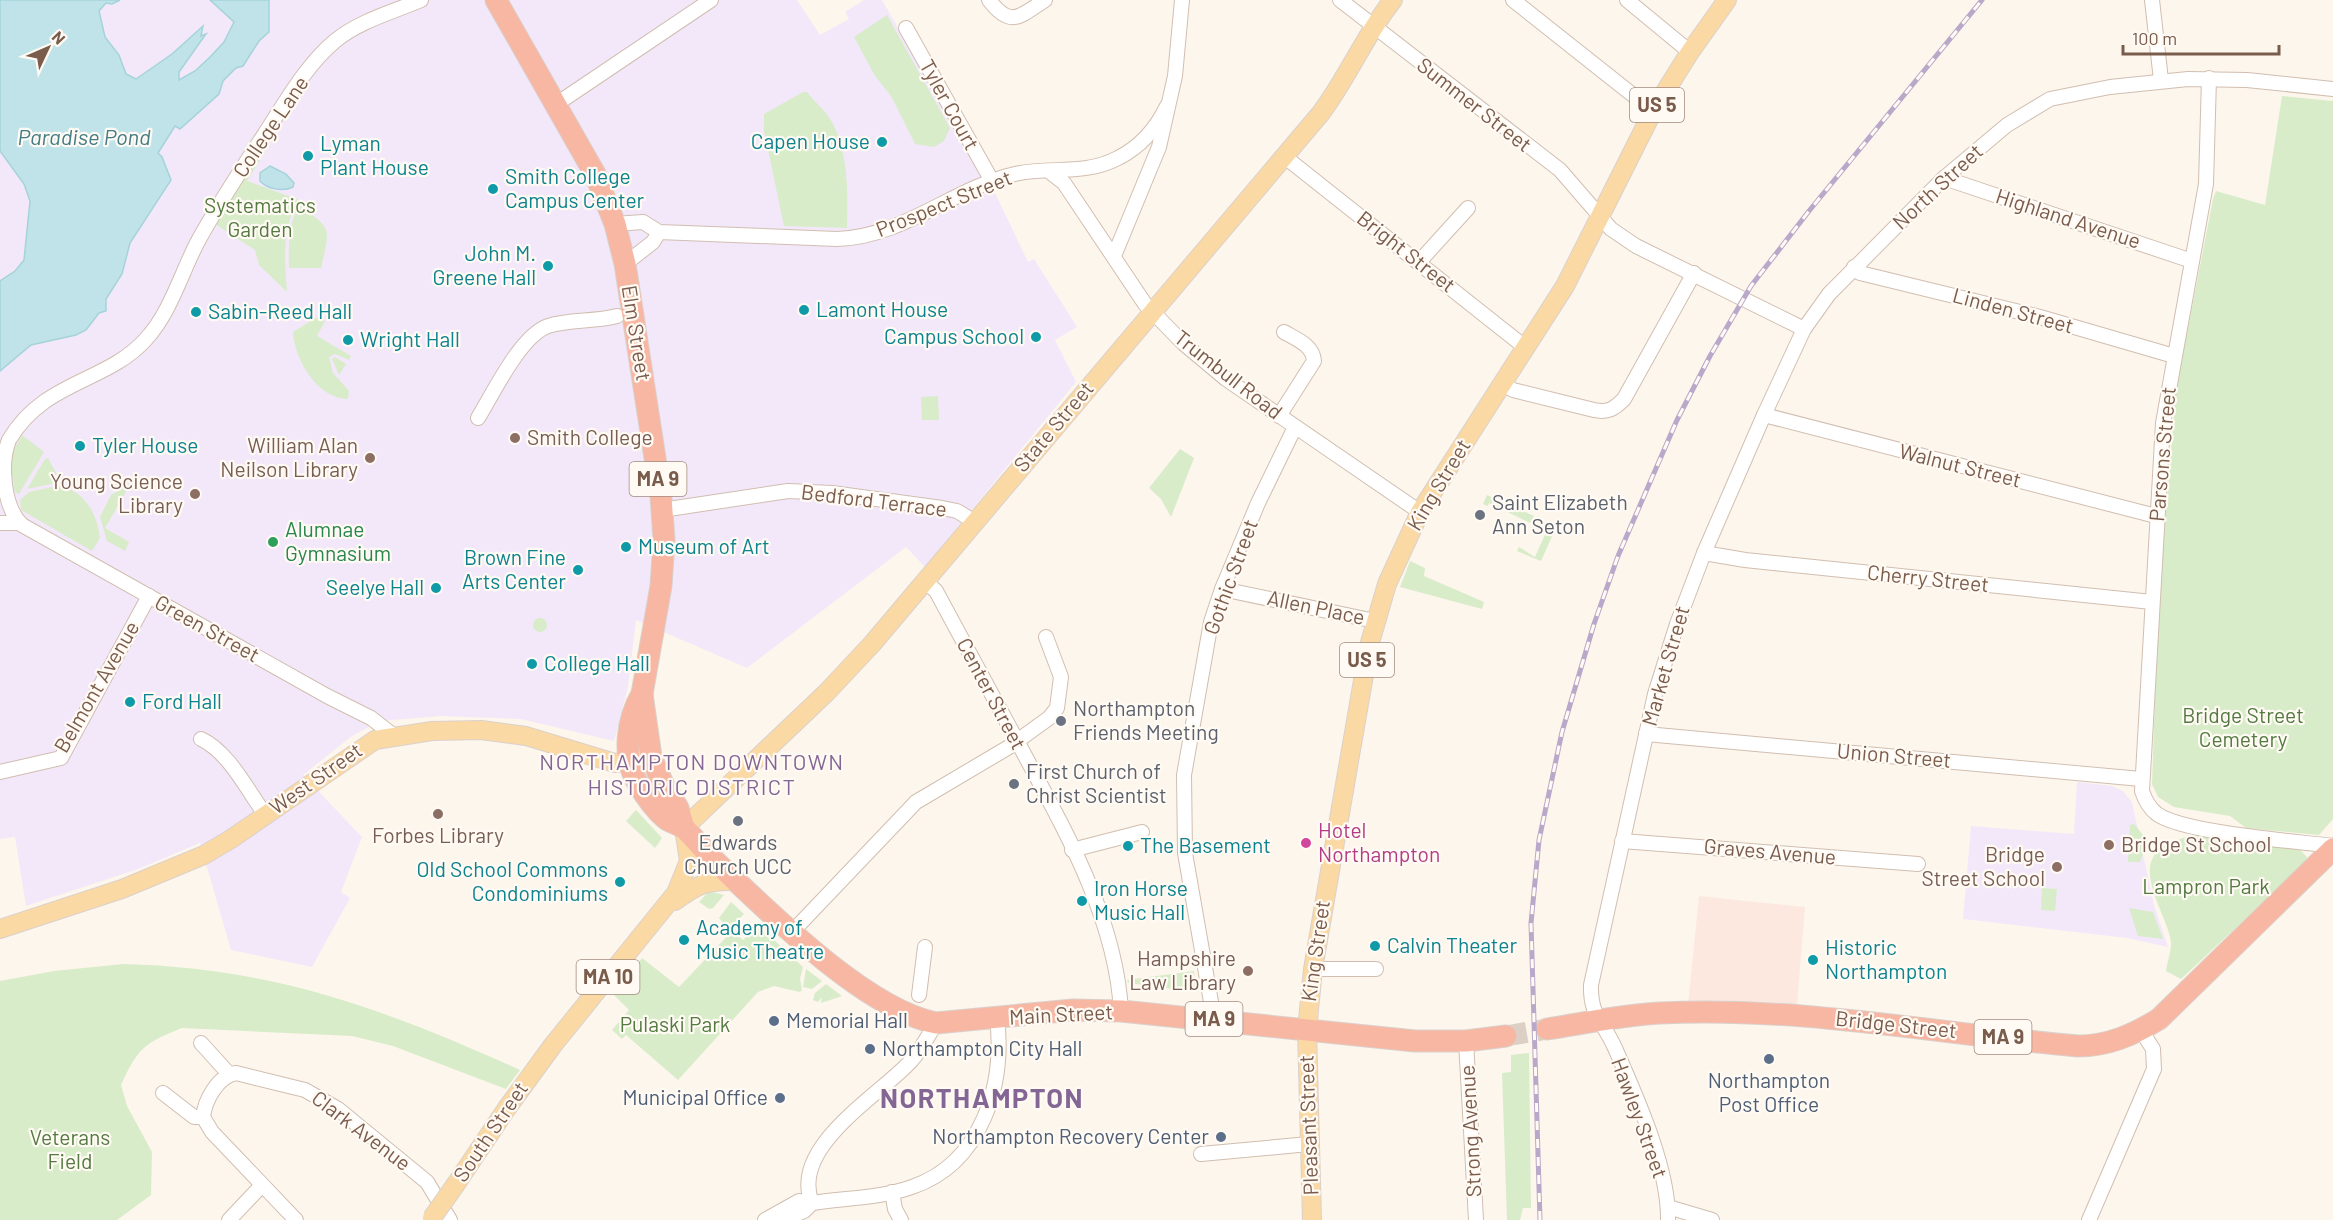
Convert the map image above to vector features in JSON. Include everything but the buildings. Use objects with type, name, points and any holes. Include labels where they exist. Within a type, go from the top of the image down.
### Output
[{"type":"highway","name":"Elm Street","points":[[496,0],[595,174],[615,224],[625,264],[662,510],[663,568],[642,694],[633,709],[630,731],[641,760]]},
{"type":"highway","name":"Main Street","points":[[641,760],[636,781],[666,819],[684,828],[736,881],[837,969],[870,993],[908,1014],[936,1023],[1072,1010],[1121,1011],[1415,1041],[1466,1041],[1506,1036]]},
{"type":"highway","name":"Bridge Street","points":[[1599,1020],[1668,1013],[1782,1015],[2078,1046],[2110,1042],[2141,1030],[2159,1019],[2333,848]]},
{"type":"highway","name":"MA 9","points":[[1547,1029],[1599,1020]]},
{"type":"main road","name":"State Street","points":[[684,828],[851,667],[926,582],[1152,312],[1286,157],[1339,88],[1374,26],[1393,0]]},
{"type":"main road","name":"King Street","points":[[1307,1030],[1312,969],[1355,723],[1376,621],[1393,570],[1420,512],[1567,283],[1602,218],[1653,111],[1726,0]]},
{"type":"main road","name":"West Street","points":[[0,929],[122,889],[173,869],[231,839],[362,747],[393,735],[454,729],[481,730],[526,736],[615,764],[641,760]]},
{"type":"main road","name":"MA 10","points":[[664,909],[676,893],[688,868],[689,855],[684,828]]},
{"type":"main road","name":"MA 10","points":[[664,909],[701,884],[716,880],[736,881]]},
{"type":"main road","name":"South Street","points":[[437,1219],[456,1184],[520,1089],[664,909]]},
{"type":"main road","name":"Pleasant Street","points":[[1307,1030],[1312,1220]]},
{"type":"street","name":"College Lane","points":[[5,437],[42,403],[74,382],[126,357],[148,337],[159,322],[217,209],[296,87],[334,42],[353,28],[421,0]]},
{"type":"street","points":[[555,105],[711,0]]},
{"type":"street","points":[[989,0],[1001,14],[1010,18],[1017,17],[1045,0]]},
{"type":"street","name":"Prospect Street","points":[[1114,256],[1159,147],[1175,76],[1182,0]]},
{"type":"street","name":"Summer Street","points":[[1340,0],[1560,170],[1602,218]]},
{"type":"street","points":[[1514,0],[1653,111]]},
{"type":"street","points":[[1627,0],[1690,52]]},
{"type":"street","points":[[2152,0],[2161,80]]},
{"type":"street","name":"Tyler Court","points":[[906,28],[992,182]]},
{"type":"street","name":"North Street","points":[[1804,329],[1829,294],[1944,177],[2007,125],[2050,99],[2084,91],[2161,80],[2209,78],[2333,89]]},
{"type":"street","name":"Parsons Street","points":[[2209,78],[2206,184],[2163,423],[2141,779],[2146,802],[2156,814],[2184,826],[2333,848]]},
{"type":"street","name":"Prospect Street","points":[[615,224],[643,222],[659,232],[854,238],[900,225],[992,182],[1034,170],[1050,172],[1089,168],[1125,155],[1152,131],[1167,106]]},
{"type":"street","name":"Bright Street","points":[[1286,157],[1526,348]]},
{"type":"street","name":"Trumbull Road","points":[[1050,172],[1064,183],[1152,312],[1219,373],[1420,512]]},
{"type":"street","name":"Highland Avenue","points":[[1944,177],[2192,261]]},
{"type":"street","points":[[1419,262],[1468,208]]},
{"type":"street","points":[[1602,218],[1611,229],[1631,243],[1804,329]]},
{"type":"street","points":[[625,264],[653,242],[659,232]]},
{"type":"street","name":"Linden Street","points":[[1854,267],[1860,273],[2040,317],[2174,356]]},
{"type":"street","points":[[1503,384],[1513,390],[1594,410],[1603,412],[1613,409],[1623,399],[1694,273]]},
{"type":"street","points":[[478,418],[518,354],[543,329],[560,323],[617,316]]},
{"type":"street","name":"Market Street","points":[[1599,1020],[1590,1005],[1591,985],[1660,677],[1704,553],[1804,329]]},
{"type":"street","points":[[1280,416],[1314,361],[1313,354],[1308,348],[1284,332]]},
{"type":"street","name":"Walnut Street","points":[[1764,415],[2156,516]]},
{"type":"street","name":"Gothic Street","points":[[1214,1019],[1185,853],[1184,775],[1205,648],[1222,589],[1295,427]]},
{"type":"street","points":[[5,437],[2,463],[4,498],[20,523]]},
{"type":"street","name":"Bedford Terrace","points":[[662,510],[773,493],[817,492],[942,508],[957,511],[975,522]]},
{"type":"street","name":"Green Street","points":[[0,523],[20,523],[327,696],[371,718],[393,735]]},
{"type":"street","name":"Cherry Street","points":[[1704,553],[1756,562],[2152,602]]},
{"type":"street","name":"Center Street","points":[[926,582],[936,591],[1050,801],[1106,932],[1120,985],[1121,1011]]},
{"type":"street","name":"Allen Place","points":[[1222,589],[1376,621]]},
{"type":"street","name":"Belmont Avenue","points":[[0,772],[61,758],[149,596]]},
{"type":"street","points":[[793,931],[916,802],[1017,741],[1049,718],[1057,708],[1061,677],[1046,637]]},
{"type":"street","name":"Union Street","points":[[1646,734],[2141,779]]},
{"type":"street","points":[[201,739],[211,744],[224,757],[265,814]]},
{"type":"street","points":[[1072,850],[1142,832]]},
{"type":"street","name":"Graves Avenue","points":[[1622,841],[1918,864]]},
{"type":"street","points":[[919,995],[925,947]]},
{"type":"street","points":[[1312,969],[1376,969]]},
{"type":"street","points":[[765,1220],[799,1201],[812,1203],[892,1192],[921,1184],[954,1163],[980,1129],[989,1107],[1001,1048],[997,1018]]},
{"type":"street","name":"Hawley Street","points":[[1599,1020],[1608,1033],[1637,1100],[1668,1213]]},
{"type":"street","points":[[812,1203],[808,1194],[809,1175],[818,1152],[847,1120],[909,1063],[936,1023]]},
{"type":"street","points":[[2089,1220],[2154,1069],[2153,1049],[2141,1030]]},
{"type":"street","name":"Strong Avenue","points":[[1466,1041],[1476,1220]]},
{"type":"street","points":[[201,1043],[229,1074],[210,1096],[203,1117],[212,1132],[296,1220]]},
{"type":"street","name":"Clark Avenue","points":[[229,1074],[236,1073],[296,1087],[329,1103],[427,1182],[437,1219]]},
{"type":"street","points":[[163,1093],[194,1117],[203,1117]]},
{"type":"street","points":[[1201,1154],[1310,1144]]},
{"type":"street","points":[[229,1220],[262,1185]]},
{"type":"street","points":[[892,1192],[895,1209],[901,1220]]},
{"type":"street","points":[[783,1220],[804,1211],[812,1203]]},
{"type":"street","points":[[1668,1213],[1712,1220]]},
{"type":"shaded area","name":"Smith College","points":[[0,0],[797,0],[820,35],[849,19],[845,12],[864,0],[882,0],[995,193],[1028,262],[1034,259],[1077,327],[1055,340],[1076,382],[925,567],[906,547],[747,668],[636,620],[628,686],[614,741],[521,719],[441,716],[380,721],[352,736],[303,775],[362,837],[341,892],[350,898],[312,967],[231,950],[200,843],[138,869],[26,906],[15,837],[0,839]]},
{"type":"shaded area","name":"Bridge Street School","points":[[2077,782],[2112,786],[2123,791],[2132,802],[2154,905],[2168,947],[2127,938],[1963,919],[1971,826],[2074,834]]},
{"type":"shaded area","points":[[1699,896],[1805,907],[1797,1005],[1688,1004]]},
{"type":"green space","points":[[887,15],[950,128],[944,141],[934,147],[915,144],[891,96],[875,76],[854,37]]},
{"type":"green space","points":[[803,92],[807,92],[826,113],[839,139],[846,169],[847,228],[784,226],[764,131],[764,114]]},
{"type":"green space","name":"Bridge Street Cemetery","points":[[2282,96],[2333,101],[2333,819],[2319,835],[2246,828],[2230,816],[2174,807],[2158,797],[2152,784],[2158,608],[2176,390],[2213,199],[2216,191],[2265,205]]},
{"type":"green space","name":"Systematics Garden","points":[[261,150],[265,152],[247,181],[299,200],[293,210],[287,233],[285,257],[287,292],[259,265],[255,250],[215,224]]},
{"type":"green space","points":[[299,205],[318,220],[326,230],[327,237],[321,268],[289,268],[291,227]]},
{"type":"green space","points":[[317,317],[325,321],[317,336],[351,356],[349,360],[335,354],[329,357],[333,373],[349,391],[348,399],[337,397],[317,385],[303,365],[298,353],[293,332]]},
{"type":"green space","points":[[335,357],[346,364],[339,375],[332,359]]},
{"type":"green space","points":[[938,396],[939,420],[922,420],[921,397]]},
{"type":"green space","points":[[22,435],[44,452],[19,494],[15,492],[9,459]]},
{"type":"green space","points":[[1180,449],[1194,458],[1171,517],[1161,499],[1149,488]]},
{"type":"green space","points":[[48,458],[61,482],[27,489],[45,459]]},
{"type":"green space","points":[[140,477],[148,480],[145,491],[131,483],[105,528],[129,542],[125,551],[107,541],[100,517],[111,495]]},
{"type":"green space","points":[[57,486],[82,497],[92,511],[100,538],[92,551],[21,510],[20,500],[29,492]]},
{"type":"green space","points":[[1487,495],[1534,516],[1530,523],[1489,503],[1488,506],[1483,504]]},
{"type":"green space","points":[[1547,530],[1554,532],[1541,561],[1517,551],[1519,547],[1535,557]]},
{"type":"green space","points":[[1410,561],[1425,568],[1424,576],[1484,602],[1482,609],[1400,587]]},
{"type":"green space","points":[[537,618],[543,618],[547,625],[543,632],[537,632],[533,628],[533,622]]},
{"type":"green space","points":[[636,810],[662,838],[655,848],[626,821]]},
{"type":"green space","points":[[2134,824],[2148,841],[2140,862],[2128,862],[2130,825]]},
{"type":"green space","name":"Lampron Park","points":[[2204,831],[2297,847],[2307,857],[2306,862],[2181,979],[2166,971],[2171,943],[2150,879],[2150,866],[2155,855],[2165,846]]},
{"type":"green space","points":[[2042,888],[2057,889],[2055,911],[2041,910]]},
{"type":"green space","points":[[709,891],[724,895],[713,908],[709,909],[699,902]]},
{"type":"green space","points":[[731,902],[744,914],[729,930],[719,918]]},
{"type":"green space","points":[[2129,908],[2153,912],[2163,939],[2138,936]]},
{"type":"green space","name":"Pulaski Park","points":[[758,925],[803,967],[800,979],[802,990],[800,992],[774,986],[758,992],[678,1080],[626,1035],[622,1039],[612,1030],[629,1010],[613,994],[642,958],[679,987],[733,930],[743,940]]},
{"type":"green space","name":"Veterans Field","points":[[124,964],[179,967],[280,983],[328,996],[422,1028],[520,1070],[506,1089],[393,1046],[352,1036],[182,1028],[159,1038],[144,1048],[132,1063],[121,1085],[127,1106],[152,1152],[151,1195],[117,1220],[0,1220],[0,981],[54,971]]},
{"type":"green space","points":[[806,969],[822,981],[812,989],[803,987]]},
{"type":"green space","points":[[1194,971],[1196,992],[1128,983],[1127,980]]},
{"type":"green space","points":[[826,984],[842,996],[821,1003],[822,997],[818,1002],[813,1000],[815,993]]},
{"type":"green space","points":[[1529,1053],[1531,1208],[1523,1208],[1520,1220],[1507,1220],[1502,1073],[1511,1072],[1511,1055]]},
{"type":"water","name":"Paradise Pond","points":[[0,0],[120,0],[112,4],[106,3],[99,11],[105,37],[119,55],[126,74],[136,79],[172,54],[203,26],[201,36],[206,34],[179,72],[179,80],[195,71],[210,57],[224,42],[234,22],[210,0],[269,0],[269,32],[259,41],[243,66],[236,68],[223,81],[219,94],[180,129],[175,126],[158,153],[162,157],[171,180],[130,243],[122,274],[106,299],[106,311],[99,313],[86,330],[76,335],[31,345],[0,371],[0,281],[15,271],[24,260],[30,201],[24,184],[0,151]]},
{"type":"water","points":[[270,166],[286,174],[294,183],[293,187],[280,189],[263,184],[260,181],[260,173]]},
{"type":"tunnel","points":[[1506,1036],[1547,1029]]},
{"type":"railway","points":[[1540,1220],[1531,923],[1539,840],[1562,732],[1594,624],[1618,556],[1677,420],[1710,356],[1751,286],[1809,211],[1982,0]]},
{"type":"place","name":"Capen House","points":[[882,142]]},
{"type":"place","name":"Lyman Plant House","points":[[308,156]]},
{"type":"place","name":"Smith College Campus Center","points":[[493,189]]},
{"type":"place","name":"John M. Greene Hall","points":[[548,266]]},
{"type":"place","name":"Lamont House","points":[[804,310]]},
{"type":"place","name":"Sabin-Reed Hall","points":[[196,312]]},
{"type":"place","name":"Campus School","points":[[1036,337]]},
{"type":"place","name":"Wright Hall","points":[[348,340]]},
{"type":"place","name":"Smith College","points":[[515,438]]},
{"type":"place","name":"Tyler House","points":[[80,446]]},
{"type":"place","name":"William Alan Neilson Library","points":[[370,458]]},
{"type":"place","name":"Young Science Library","points":[[195,494]]},
{"type":"place","name":"Saint Elizabeth Ann Seton","points":[[1480,515]]},
{"type":"place","name":"Alumnae Gymnasium","points":[[273,542]]},
{"type":"place","name":"Museum of Art","points":[[626,547]]},
{"type":"place","name":"Brown Fine Arts Center","points":[[578,570]]},
{"type":"place","name":"Seelye Hall","points":[[436,588]]},
{"type":"place","name":"College Hall","points":[[532,664]]},
{"type":"place","name":"Ford Hall","points":[[130,702]]},
{"type":"place","name":"Northampton Friends Meeting","points":[[1061,721]]},
{"type":"place","name":"First Church of Christ Scientist","points":[[1014,784]]},
{"type":"place","name":"Forbes Library","points":[[438,814]]},
{"type":"place","name":"Edwards Church UCC","points":[[738,821]]},
{"type":"place","name":"Hotel Northampton","points":[[1306,843]]},
{"type":"place","name":"Bridge St School","points":[[2109,845]]},
{"type":"place","name":"The Basement","points":[[1128,846]]},
{"type":"place","name":"Bridge Street School","points":[[2057,867]]},
{"type":"place","name":"Old School Commons Condominiums","points":[[620,882]]},
{"type":"place","name":"Iron Horse Music Hall","points":[[1082,901]]},
{"type":"place","name":"Academy of Music Theatre","points":[[684,940]]},
{"type":"place","name":"Calvin Theater","points":[[1375,946]]},
{"type":"place","name":"Historic Northampton","points":[[1813,960]]},
{"type":"place","name":"Hampshire Law Library","points":[[1248,971]]},
{"type":"place","name":"Memorial Hall","points":[[774,1021]]},
{"type":"place","name":"Northampton City Hall","points":[[870,1049]]},
{"type":"place","name":"Northampton Post Office","points":[[1769,1059]]},
{"type":"place","name":"Municipal Office","points":[[780,1098]]},
{"type":"place","name":"Northampton Recovery Center","points":[[1221,1137]]},
{"type":"district","name":"NORTHAMPTON DOWNTOWN HISTORIC DISTRICT","points":[[692,774]]},
{"type":"district","name":"NORTHAMPTON","points":[[982,1099]]}]
